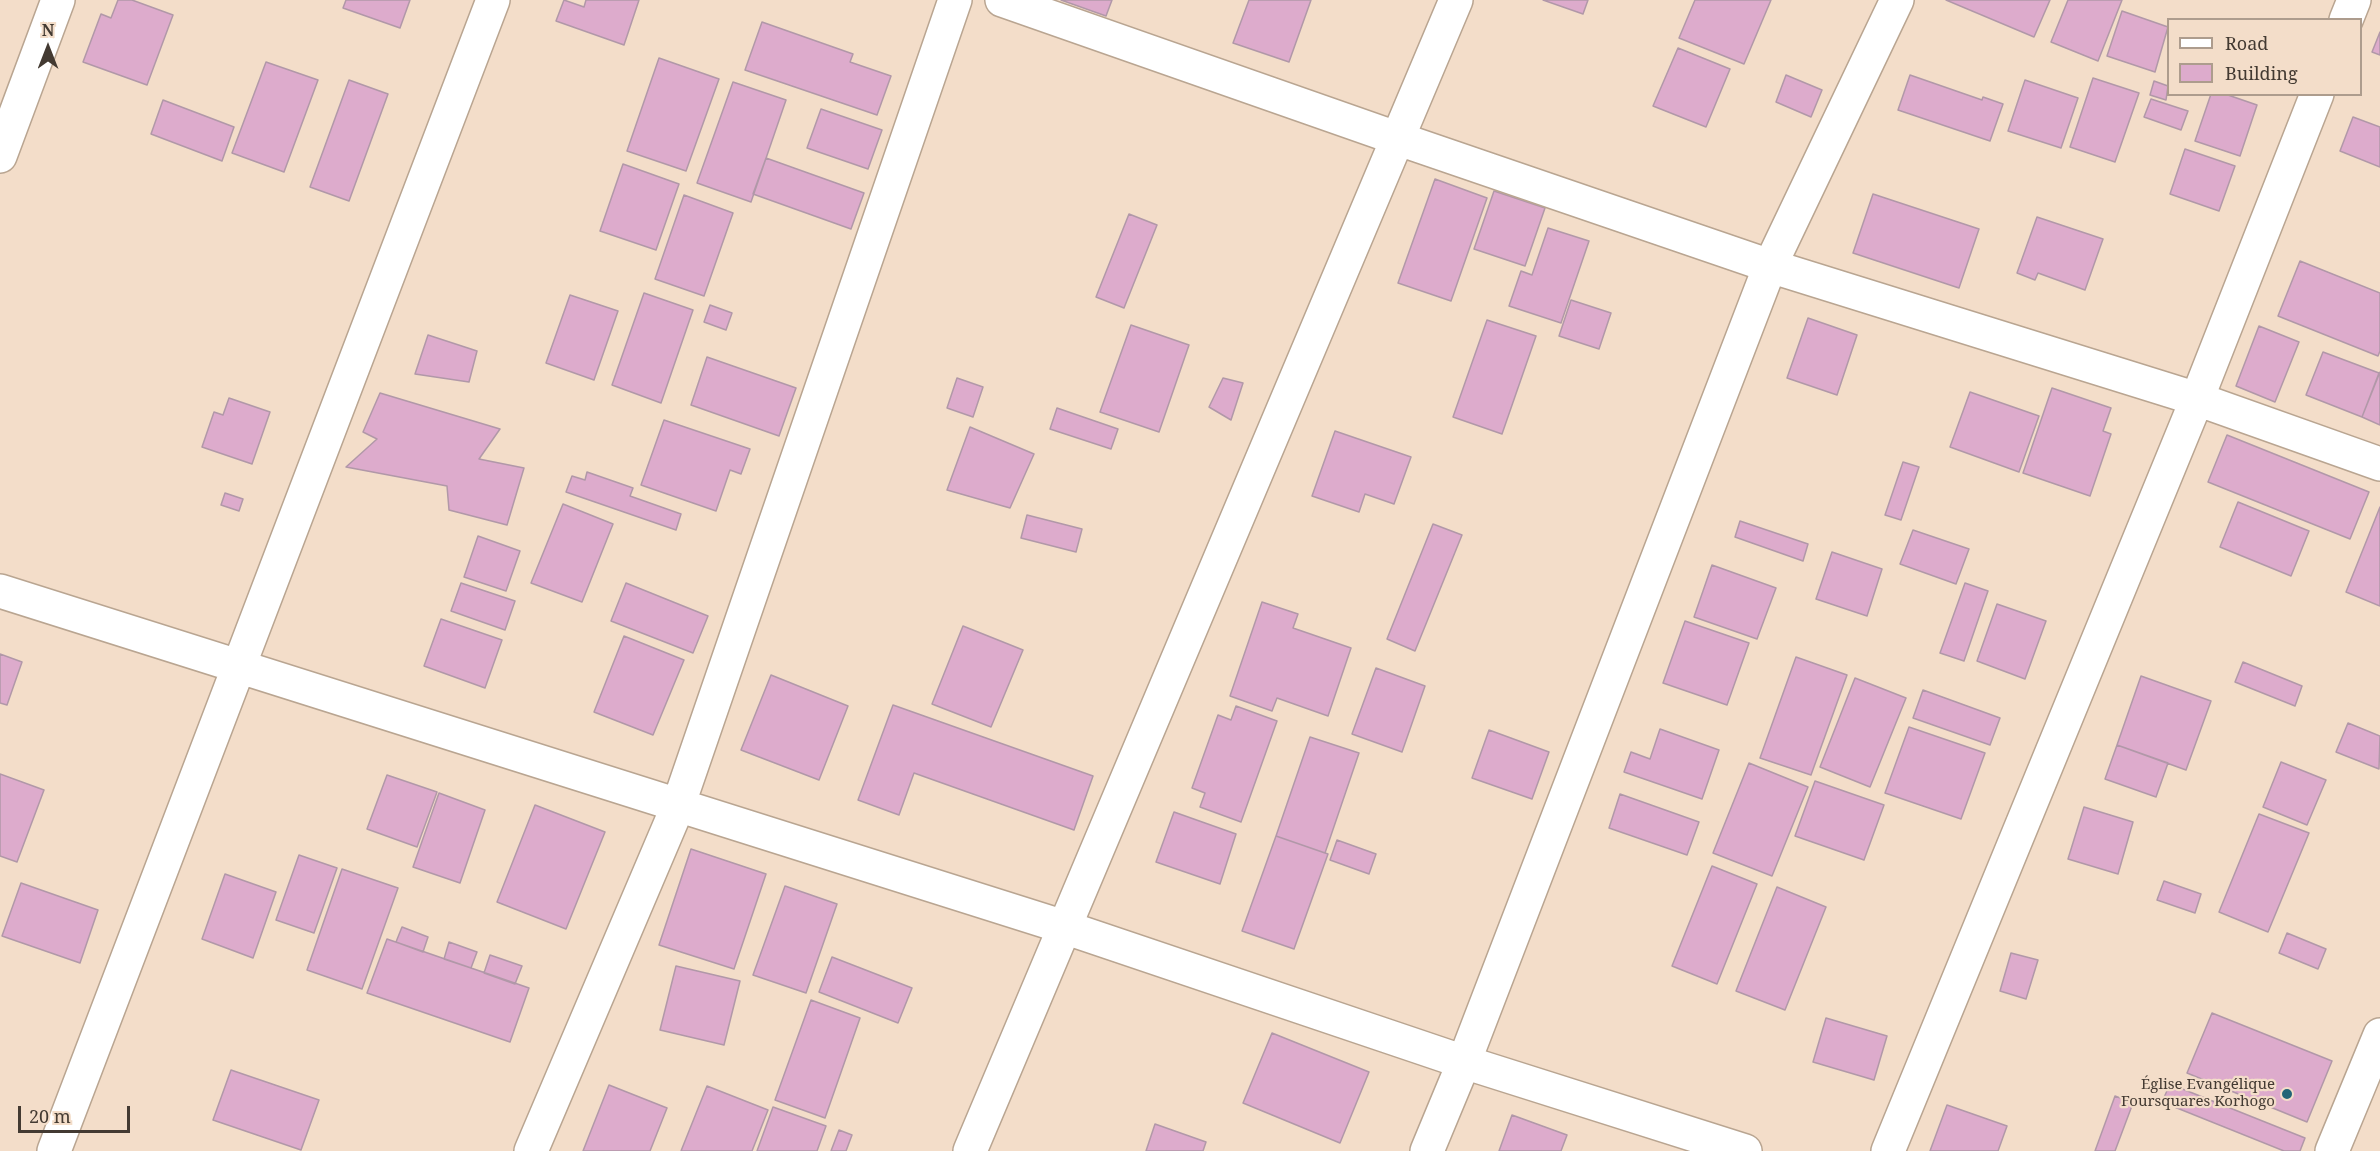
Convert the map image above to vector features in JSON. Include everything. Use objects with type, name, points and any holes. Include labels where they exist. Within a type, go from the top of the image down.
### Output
[{"type":"street","points":[[0,156],[58,0]]},
{"type":"street","points":[[54,1151],[493,0]]},
{"type":"street","points":[[531,1151],[678,806],[955,0]]},
{"type":"street","points":[[1002,0],[1770,266],[2197,399],[2380,464]]},
{"type":"street","points":[[970,1151],[1456,0]]},
{"type":"street","points":[[1428,1151],[1770,266],[1897,0]]},
{"type":"street","points":[[2347,18],[2354,0]]},
{"type":"street","points":[[1888,1151],[2197,399],[2316,96]]},
{"type":"street","points":[[0,591],[1064,927],[1464,1062],[1745,1151]]},
{"type":"street","points":[[2332,1151],[2380,1035]]},
{"type":"building","points":[[118,0],[132,0],[173,15],[147,85],[83,62],[101,14],[111,18]]},
{"type":"building","points":[[346,0],[410,0],[400,28],[343,8]]},
{"type":"building","points":[[564,0],[584,7],[586,0],[639,0],[624,45],[556,21]]},
{"type":"building","points":[[1061,0],[1112,0],[1106,16]]},
{"type":"building","points":[[1249,0],[1311,0],[1289,62],[1233,43]]},
{"type":"building","points":[[1543,0],[1588,0],[1583,14]]},
{"type":"building","points":[[1695,0],[1771,0],[1744,64],[1679,38]]},
{"type":"building","points":[[1946,0],[2050,0],[2034,37]]},
{"type":"building","points":[[2068,0],[2122,0],[2098,61],[2051,42]]},
{"type":"building","points":[[2122,11],[2167,27],[2155,72],[2107,56]]},
{"type":"building","points":[[762,22],[853,54],[850,62],[891,76],[877,115],[745,70]]},
{"type":"building","points":[[2380,32],[2380,55],[2372,52]]},
{"type":"building","points":[[1678,48],[1730,69],[1706,127],[1653,106]]},
{"type":"building","points":[[659,58],[719,79],[686,171],[627,151]]},
{"type":"building","points":[[266,62],[318,80],[284,172],[232,153]]},
{"type":"building","points":[[1786,75],[1822,90],[1811,117],[1776,102]]},
{"type":"building","points":[[1910,75],[1982,100],[1983,97],[2003,104],[1990,141],[1898,110]]},
{"type":"building","points":[[2093,78],[2139,93],[2115,162],[2070,147]]},
{"type":"building","points":[[349,80],[388,94],[349,201],[310,187]]},
{"type":"building","points":[[2025,80],[2078,98],[2061,148],[2008,131]]},
{"type":"building","points":[[2154,81],[2167,86],[2166,100],[2150,95]]},
{"type":"building","points":[[733,82],[786,100],[751,202],[697,183]]},
{"type":"building","points":[[2210,96],[2231,96],[2257,105],[2240,156],[2195,141]]},
{"type":"building","points":[[2151,99],[2188,111],[2181,130],[2144,117]]},
{"type":"building","points":[[163,100],[234,127],[222,161],[151,134]]},
{"type":"building","points":[[821,109],[882,130],[868,169],[807,148]]},
{"type":"building","points":[[2353,117],[2380,127],[2380,167],[2340,151]]},
{"type":"building","points":[[2185,149],[2235,166],[2219,211],[2170,194]]},
{"type":"building","points":[[766,158],[864,193],[851,229],[753,194]]},
{"type":"building","points":[[623,164],[679,184],[656,250],[600,231]]},
{"type":"building","points":[[1435,179],[1487,198],[1451,301],[1398,283]]},
{"type":"building","points":[[1494,191],[1545,208],[1525,266],[1474,249]]},
{"type":"building","points":[[1873,194],[1979,229],[1959,288],[1853,253]]},
{"type":"building","points":[[684,195],[733,213],[704,296],[655,279]]},
{"type":"building","points":[[1129,214],[1157,225],[1124,308],[1096,297]]},
{"type":"building","points":[[2037,217],[2103,239],[2085,290],[2038,273],[2035,280],[2017,273]]},
{"type":"building","points":[[1548,228],[1589,241],[1561,323],[1509,306],[1521,271],[1532,275]]},
{"type":"building","points":[[2300,261],[2380,293],[2380,351],[2378,356],[2278,316]]},
{"type":"building","points":[[644,293],[693,310],[661,403],[612,385]]},
{"type":"building","points":[[570,295],[618,311],[594,380],[546,363]]},
{"type":"building","points":[[1571,300],[1611,313],[1599,349],[1559,336]]},
{"type":"building","points":[[710,305],[732,313],[726,330],[704,322]]},
{"type":"building","points":[[1808,318],[1857,335],[1837,395],[1787,378]]},
{"type":"building","points":[[1487,320],[1536,336],[1502,434],[1453,417]]},
{"type":"building","points":[[1131,325],[1189,345],[1159,432],[1100,412]]},
{"type":"building","points":[[2259,326],[2299,342],[2275,402],[2236,386]]},
{"type":"building","points":[[428,335],[477,351],[469,382],[415,374]]},
{"type":"building","points":[[2323,352],[2379,373],[2362,417],[2306,395]]},
{"type":"building","points":[[707,357],[796,388],[779,436],[691,405]]},
{"type":"building","points":[[2380,372],[2380,425],[2362,417]]},
{"type":"building","points":[[957,378],[983,387],[973,417],[947,408]]},
{"type":"building","points":[[1223,378],[1243,383],[1231,420],[1209,407]]},
{"type":"building","points":[[2052,388],[2111,408],[2103,431],[2111,434],[2090,496],[2023,473]]},
{"type":"building","points":[[1970,392],[2039,416],[2019,472],[1950,447]]},
{"type":"building","points":[[380,393],[500,429],[479,459],[524,468],[507,525],[449,510],[447,486],[346,467],[377,439],[363,432]]},
{"type":"building","points":[[229,398],[270,412],[252,464],[202,447],[214,412],[223,415]]},
{"type":"building","points":[[1057,408],[1118,429],[1111,449],[1050,429]]},
{"type":"building","points":[[664,420],[750,449],[741,474],[730,470],[716,511],[641,485]]},
{"type":"building","points":[[970,427],[1034,454],[1010,508],[947,490]]},
{"type":"building","points":[[1335,431],[1411,457],[1394,504],[1365,494],[1359,512],[1312,496]]},
{"type":"building","points":[[2227,435],[2369,492],[2350,539],[2208,482]]},
{"type":"building","points":[[1903,462],[1919,467],[1901,520],[1885,515]]},
{"type":"building","points":[[587,472],[633,488],[630,496],[681,514],[676,530],[566,492],[572,476],[585,480]]},
{"type":"building","points":[[225,493],[243,499],[239,511],[221,505]]},
{"type":"building","points":[[2238,502],[2309,531],[2291,576],[2220,547]]},
{"type":"building","points":[[563,504],[613,524],[582,602],[531,583]]},
{"type":"building","points":[[2380,507],[2380,606],[2346,592]]},
{"type":"building","points":[[1027,515],[1082,529],[1076,552],[1021,538]]},
{"type":"building","points":[[1740,521],[1808,544],[1803,561],[1735,537]]},
{"type":"building","points":[[1433,524],[1462,535],[1415,651],[1387,639]]},
{"type":"building","points":[[1913,530],[1969,549],[1956,584],[1900,564]]},
{"type":"building","points":[[478,536],[520,551],[506,591],[464,577]]},
{"type":"building","points":[[1832,552],[1882,569],[1867,616],[1816,599]]},
{"type":"building","points":[[1712,565],[1776,588],[1757,639],[1694,617]]},
{"type":"building","points":[[461,583],[515,601],[505,630],[451,611]]},
{"type":"building","points":[[626,583],[708,616],[693,653],[611,621]]},
{"type":"building","points":[[1965,583],[1988,591],[1964,661],[1940,653]]},
{"type":"building","points":[[1262,602],[1298,614],[1293,628],[1351,648],[1328,716],[1277,698],[1272,711],[1230,696]]},
{"type":"building","points":[[1997,604],[2046,621],[2025,679],[1977,661]]},
{"type":"building","points":[[441,619],[502,640],[485,688],[424,666]]},
{"type":"building","points":[[1685,621],[1749,643],[1727,705],[1663,683]]},
{"type":"building","points":[[963,626],[1023,650],[991,727],[932,704]]},
{"type":"building","points":[[624,636],[684,660],[653,735],[594,712]]},
{"type":"building","points":[[0,654],[22,662],[7,705],[0,703]]},
{"type":"building","points":[[1796,657],[1847,675],[1811,775],[1760,758]]},
{"type":"building","points":[[2243,662],[2302,686],[2295,706],[2235,682]]},
{"type":"building","points":[[1376,668],[1425,686],[1402,752],[1352,734]]},
{"type":"building","points":[[771,675],[848,706],[819,780],[741,750]]},
{"type":"building","points":[[2141,676],[2211,701],[2186,770],[2117,745]]},
{"type":"building","points":[[1855,678],[1906,698],[1870,787],[1820,767]]},
{"type":"building","points":[[1923,690],[2000,718],[1990,745],[1913,718]]},
{"type":"building","points":[[893,705],[1093,776],[1074,830],[914,773],[899,815],[858,800]]},
{"type":"building","points":[[1236,706],[1277,721],[1241,822],[1200,807],[1205,793],[1192,788],[1218,715],[1231,720]]},
{"type":"building","points":[[2348,723],[2380,736],[2379,769],[2336,752]]},
{"type":"building","points":[[1909,727],[1985,753],[1961,819],[1885,793]]},
{"type":"building","points":[[1660,729],[1719,750],[1702,799],[1624,772],[1631,752],[1650,759]]},
{"type":"building","points":[[1489,730],[1549,752],[1532,799],[1472,778]]},
{"type":"building","points":[[1310,737],[1359,753],[1325,853],[1276,836]]},
{"type":"building","points":[[2117,745],[2168,763],[2156,797],[2105,779]]},
{"type":"building","points":[[2281,762],[2326,780],[2307,825],[2263,807]]},
{"type":"building","points":[[1749,763],[1808,787],[1772,876],[1713,853]]},
{"type":"building","points":[[0,774],[44,790],[17,862],[0,856]]},
{"type":"building","points":[[387,775],[437,792],[417,847],[367,829]]},
{"type":"building","points":[[1815,781],[1884,805],[1864,860],[1795,836]]},
{"type":"building","points":[[439,793],[485,810],[460,883],[413,867]]},
{"type":"building","points":[[1620,794],[1699,822],[1687,855],[1609,828]]},
{"type":"building","points":[[535,805],[605,832],[566,929],[497,902]]},
{"type":"building","points":[[2084,807],[2133,822],[2118,874],[2068,859]]},
{"type":"building","points":[[1174,812],[1236,834],[1220,884],[1156,862]]},
{"type":"building","points":[[2259,814],[2309,833],[2268,932],[2219,912]]},
{"type":"building","points":[[1276,836],[1328,854],[1294,949],[1242,931]]},
{"type":"building","points":[[1337,840],[1376,854],[1369,874],[1330,860]]},
{"type":"building","points":[[691,849],[766,874],[734,969],[659,945]]},
{"type":"building","points":[[299,855],[337,868],[314,933],[276,920]]},
{"type":"building","points":[[1712,866],[1757,884],[1717,984],[1672,966]]},
{"type":"building","points":[[342,869],[398,888],[362,989],[307,970]]},
{"type":"building","points":[[225,874],[276,892],[253,958],[202,939]]},
{"type":"building","points":[[2164,881],[2201,894],[2195,913],[2157,900]]},
{"type":"building","points":[[21,883],[98,910],[80,963],[2,936]]},
{"type":"building","points":[[785,886],[837,904],[806,993],[753,975]]},
{"type":"building","points":[[1777,887],[1826,907],[1785,1010],[1736,991]]},
{"type":"building","points":[[402,927],[428,937],[423,952],[396,942]]},
{"type":"building","points":[[2287,933],[2326,949],[2318,969],[2279,953]]},
{"type":"building","points":[[387,939],[529,988],[510,1042],[367,993]]},
{"type":"building","points":[[449,942],[477,952],[471,968],[444,959]]},
{"type":"building","points":[[2011,953],[2038,960],[2026,999],[2000,991]]},
{"type":"building","points":[[490,955],[522,966],[515,984],[484,973]]},
{"type":"building","points":[[832,957],[912,988],[898,1023],[819,992]]},
{"type":"building","points":[[676,966],[740,981],[724,1045],[660,1030]]},
{"type":"building","points":[[811,1000],[860,1018],[825,1118],[775,1100]]},
{"type":"building","points":[[2212,1013],[2332,1061],[2307,1122],[2187,1073]]},
{"type":"building","points":[[1826,1018],[1887,1036],[1874,1080],[1813,1062]]},
{"type":"building","points":[[1272,1033],[1369,1072],[1340,1143],[1243,1103]]},
{"type":"building","points":[[231,1070],[319,1100],[301,1150],[213,1120]]},
{"type":"building","points":[[2170,1084],[2305,1138],[2300,1151],[2284,1151],[2162,1102]]},
{"type":"building","points":[[609,1085],[667,1108],[650,1151],[583,1151]]},
{"type":"building","points":[[707,1086],[768,1110],[752,1151],[681,1151]]},
{"type":"building","points":[[2115,1096],[2133,1103],[2115,1151],[2095,1151]]},
{"type":"building","points":[[1947,1105],[2007,1126],[1998,1151],[1930,1151]]},
{"type":"building","points":[[773,1107],[826,1126],[817,1151],[757,1151]]},
{"type":"building","points":[[1512,1115],[1567,1135],[1561,1151],[1499,1151]]},
{"type":"building","points":[[1155,1124],[1206,1142],[1203,1151],[1146,1151]]},
{"type":"building","points":[[839,1130],[852,1135],[846,1151],[831,1151]]},
{"type":"place","name":"Église Evangélique Foursquares Korhogo","points":[[2287,1094]]}]
